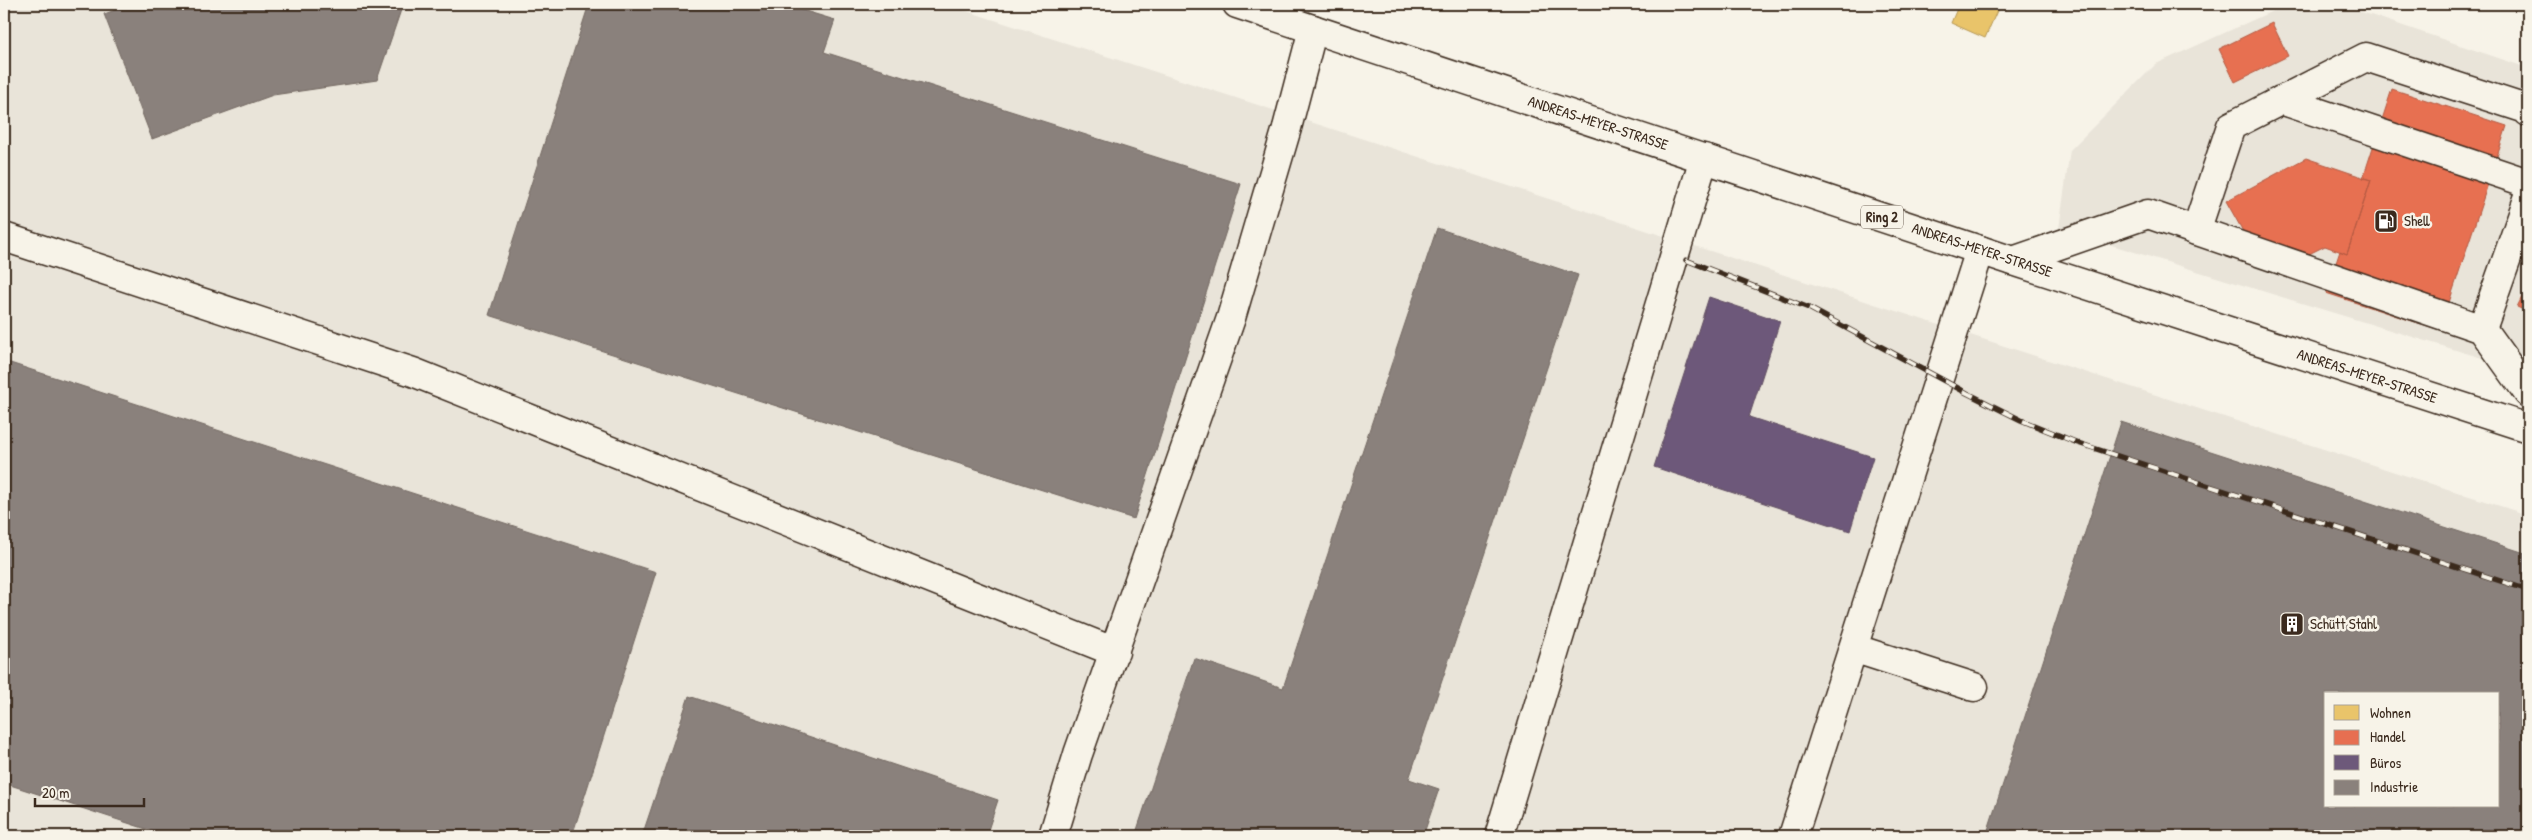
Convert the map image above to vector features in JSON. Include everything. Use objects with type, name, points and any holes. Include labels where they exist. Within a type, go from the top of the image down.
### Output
[{"type":"main road","name":"ANDREAS-MEYER-STRASSE","points":[[1237,4],[2013,261],[2528,428]]},
{"type":"main road","points":[[1053,836],[1078,754],[1231,318],[1288,128],[1313,29]]},
{"type":"main road","points":[[2196,231],[2230,126],[2366,57],[2526,109],[2528,112]]},
{"type":"main road","points":[[2281,100],[2528,183]]},
{"type":"main road","points":[[1499,836],[1704,158]]},
{"type":"main road","points":[[2482,329],[2528,199]]},
{"type":"main road","points":[[2013,261],[2148,214],[2482,329],[2528,394]]},
{"type":"main road","points":[[4,237],[413,372],[1115,652]]},
{"type":"main road","points":[[1793,836],[1980,250]]},
{"type":"main road","points":[[1853,648],[1974,687]]},
{"type":"shaded area","points":[[4,4],[945,4],[2528,515],[2528,836],[4,836]]},
{"type":"shaded area","points":[[2288,4],[2338,4],[2528,68],[2528,372],[2059,229],[2070,150],[2156,64]]},
{"type":"building: Wohnen","points":[[1959,4],[2000,4],[1985,38],[1951,23]]},
{"type":"building: Handel","points":[[2272,23],[2288,56],[2235,82],[2219,49]]},
{"type":"building: Handel","points":[[2392,89],[2507,126],[2440,330],[2326,293],[2340,251],[2347,254],[2371,180],[2363,178]]},
{"type":"building: Handel","points":[[2306,158],[2371,180],[2347,254],[2325,246],[2301,258],[2249,242],[2226,201]]},
{"type":"building: Handel","points":[[2524,293],[2528,295],[2528,312],[2517,307]]},
{"type":"building: Büros","points":[[1709,297],[1780,321],[1749,417],[1873,457],[1850,531],[1654,467]]},
{"type":"building: Industrie","points":[[133,4],[403,4],[377,80],[273,95],[152,139],[104,14]]},
{"type":"building: Industrie","points":[[589,4],[782,4],[835,20],[824,52],[1241,184],[1134,519],[489,315]]},
{"type":"building: Industrie","points":[[1437,228],[1578,275],[1409,779],[1439,789],[1423,836],[1135,836],[1194,658],[1283,688]]},
{"type":"building: Industrie","points":[[4,361],[656,572],[572,836],[168,836],[4,783]]},
{"type":"building: Industrie","name":"Schütt Stahl","points":[[2121,422],[2528,554],[2528,836],[1986,836]]},
{"type":"building: Industrie","points":[[689,696],[998,800],[986,836],[642,836]]},
{"type":"railway","points":[[1686,260],[1809,308],[1967,393],[2021,420],[2078,443],[2528,590]]},
{"type":"place","name":"Shell","points":[[2386,221]]},
{"type":"place","name":"Schütt Stahl","points":[[2292,624]]}]
